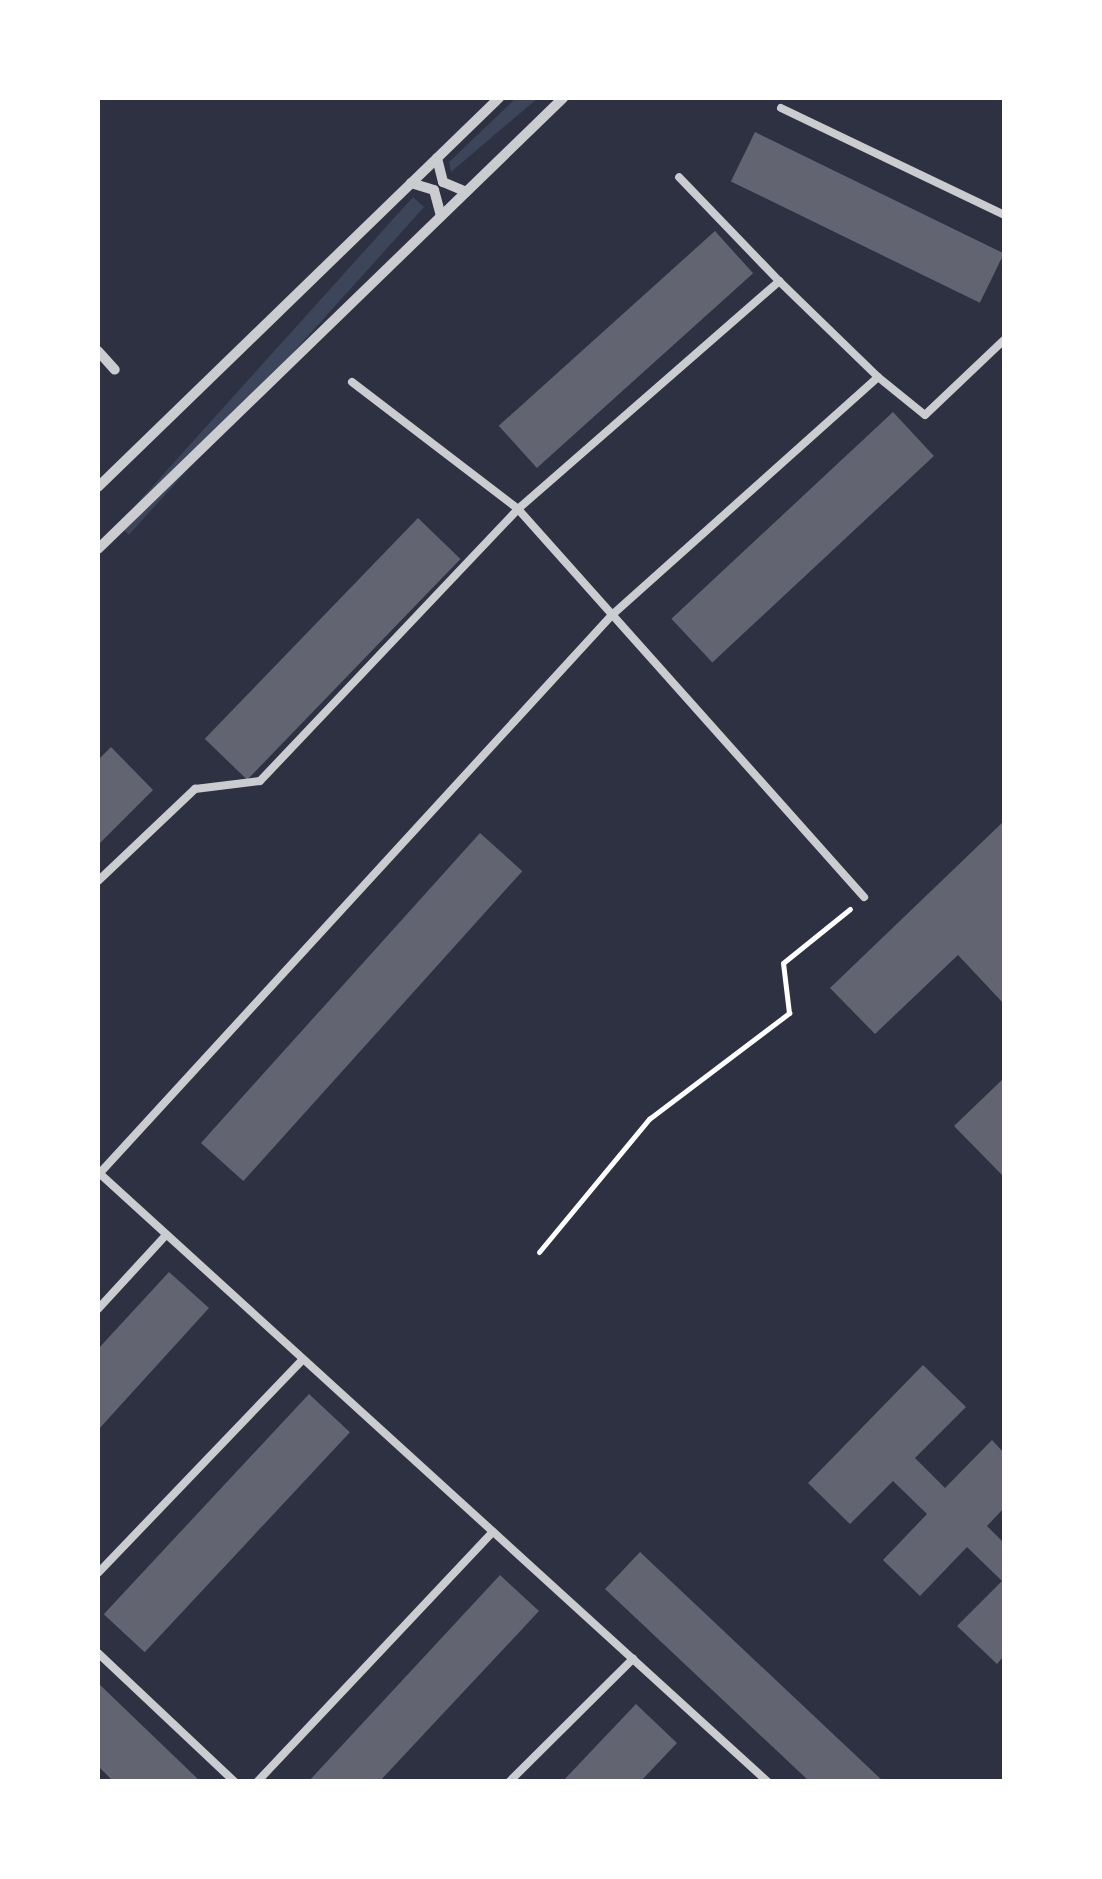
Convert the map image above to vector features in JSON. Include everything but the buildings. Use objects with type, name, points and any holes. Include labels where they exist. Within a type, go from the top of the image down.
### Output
[{"type":"street","points":[[98,487],[499,98]]},
{"type":"street","points":[[98,549],[563,98]]},
{"type":"street","points":[[437,158],[443,182],[466,192]]},
{"type":"street","points":[[411,183],[434,190],[441,216]]},
{"type":"street","points":[[98,351],[115,370]]},
{"type":"lane","points":[[781,108],[1004,215]]},
{"type":"lane","points":[[679,178],[878,377],[925,415],[1004,340]]},
{"type":"lane","points":[[98,881],[195,789],[260,781],[518,509],[779,281]]},
{"type":"lane","points":[[768,1782],[98,1173],[612,615],[878,377]]},
{"type":"lane","points":[[352,382],[518,509],[864,898]]},
{"type":"lane","points":[[98,1309],[166,1235]]},
{"type":"lane","points":[[98,1574],[303,1359]]},
{"type":"lane","points":[[257,1782],[493,1532]]},
{"type":"lane","points":[[98,1652],[235,1782]]},
{"type":"lane","points":[[509,1782],[633,1659]]},
{"type":"path","points":[[539,1252],[649,1119],[789,1013],[783,963],[864,898]]},
{"type":"shaded area","points":[[516,98],[538,98],[451,172],[449,162]]},
{"type":"shaded area","points":[[413,197],[424,207],[129,535],[118,525]]}]
